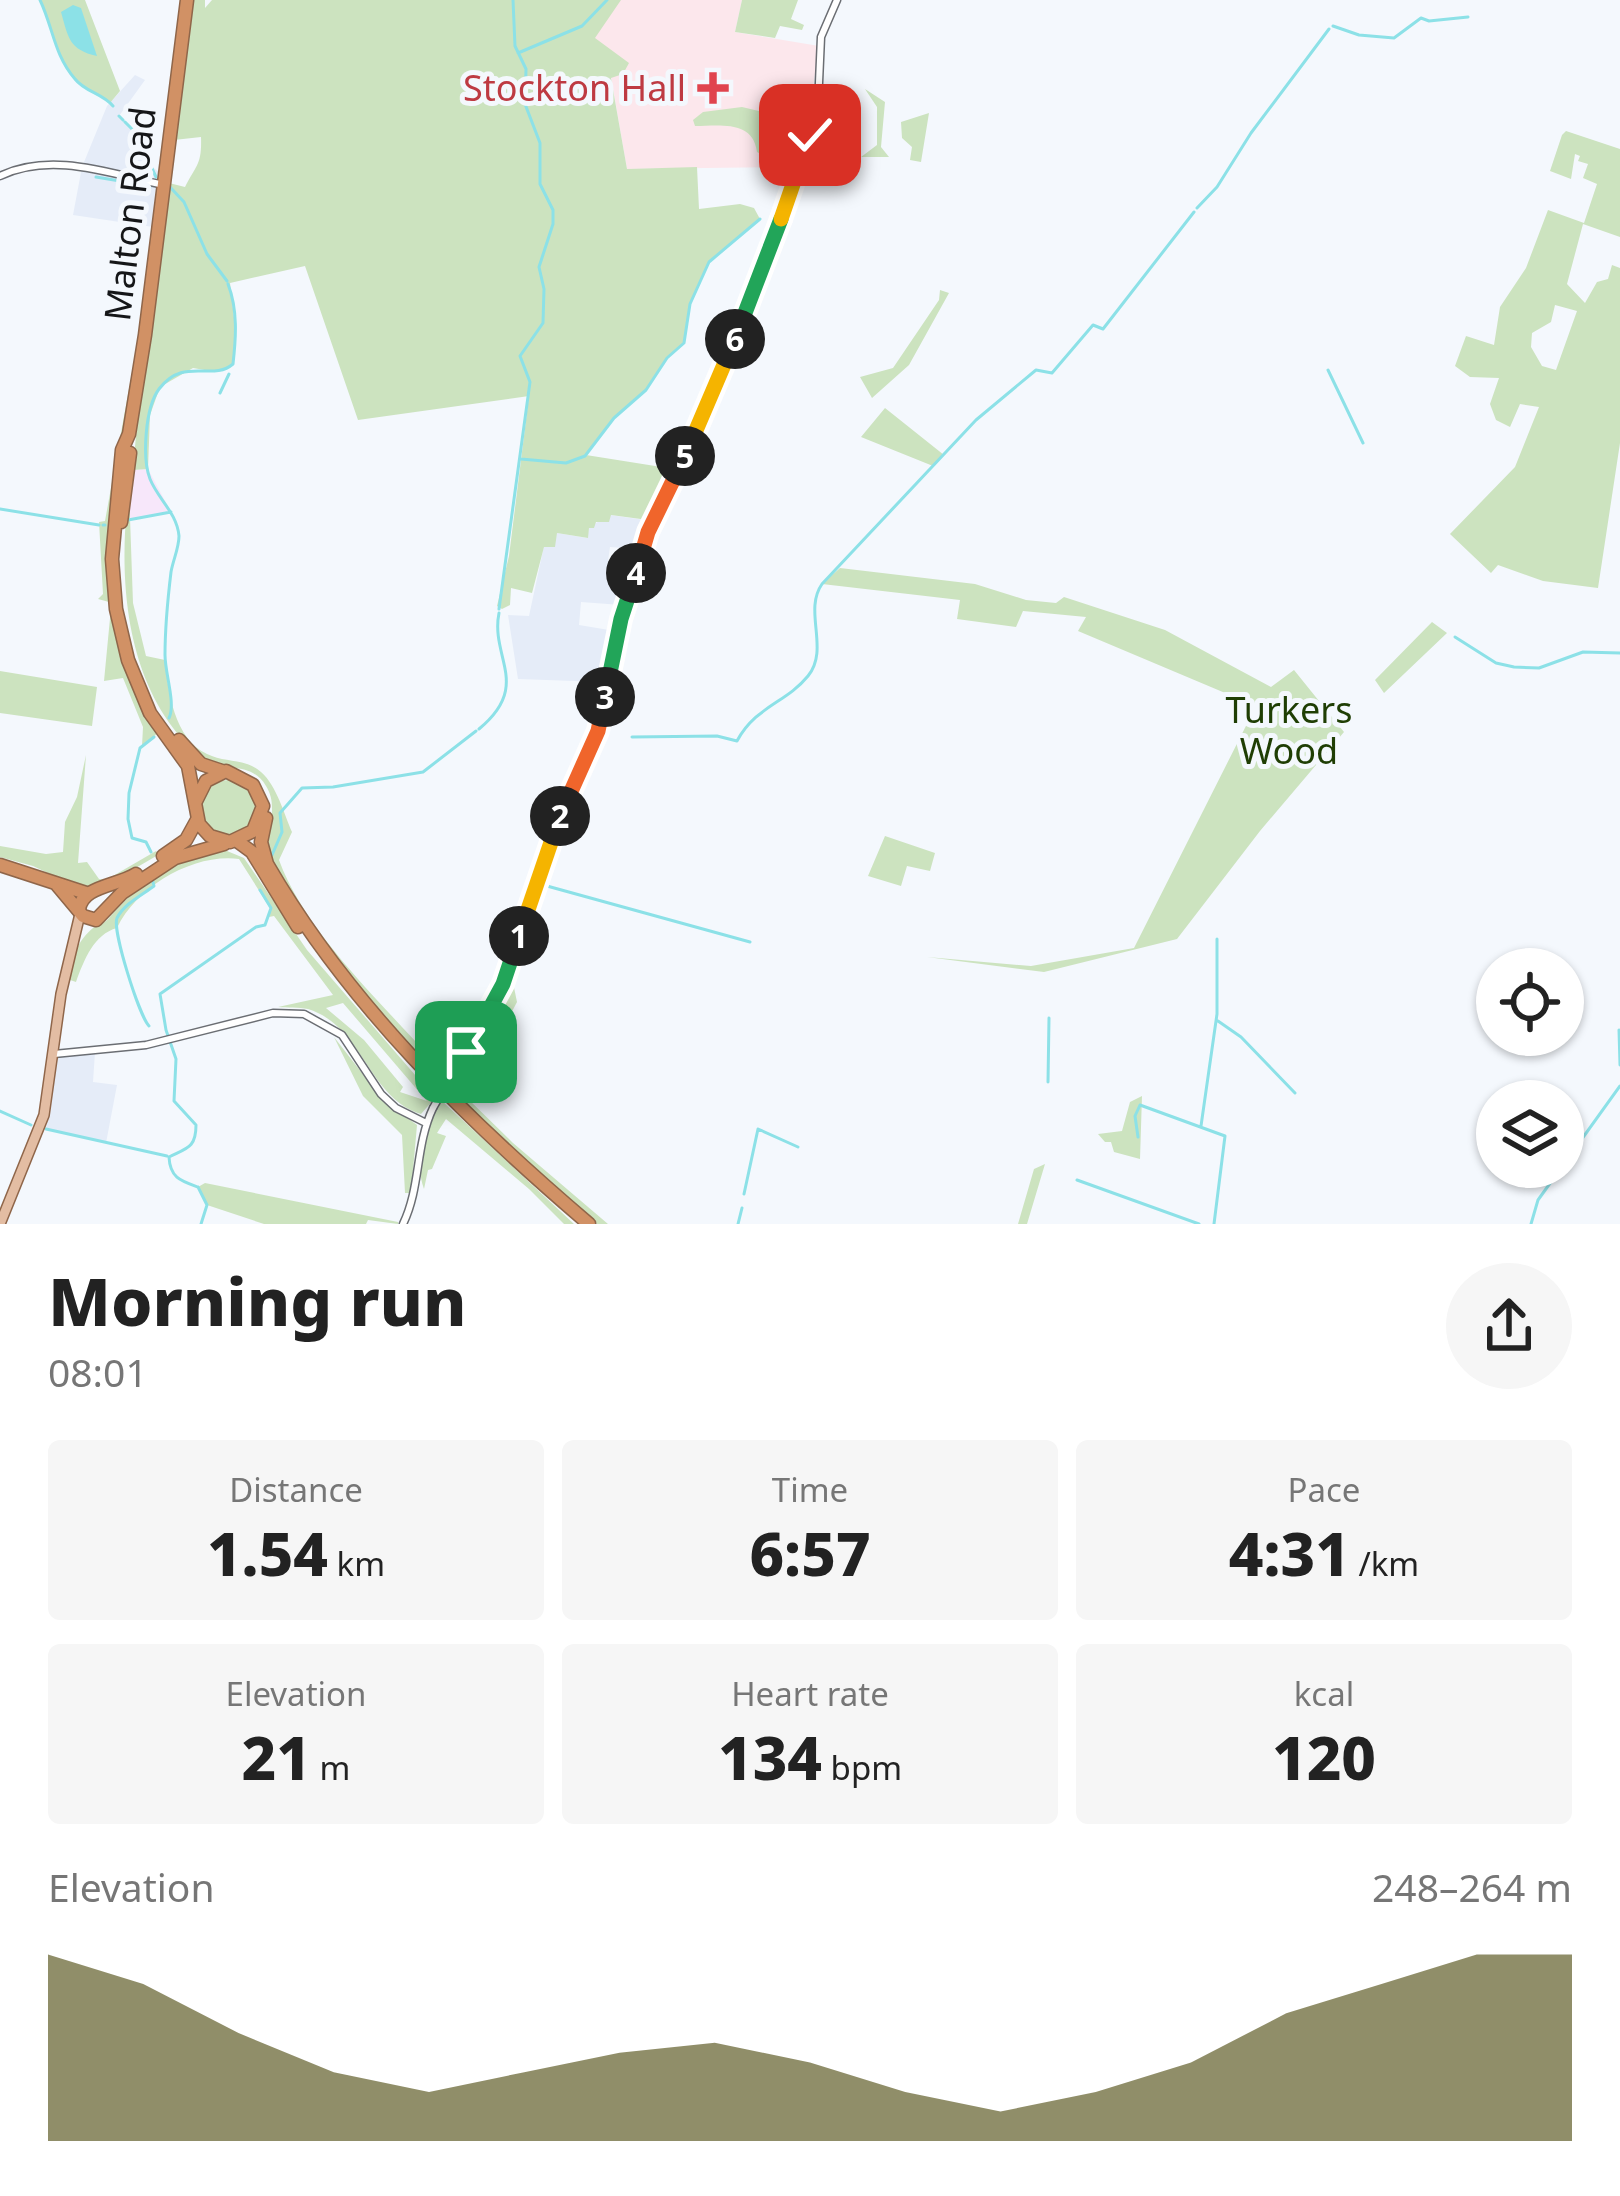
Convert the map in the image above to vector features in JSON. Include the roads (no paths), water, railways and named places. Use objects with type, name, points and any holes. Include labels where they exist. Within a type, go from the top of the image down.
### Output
[{"type":"highway","name":"Malton Road","points":[[119,608],[129,434],[187,0]]},
{"type":"highway","points":[[57,884],[87,919],[103,914],[122,893],[175,858],[228,843],[258,825],[263,806],[253,785],[195,759],[157,709],[119,608]]},
{"type":"highway","points":[[80,912],[80,899],[130,878],[169,853],[193,833],[197,819],[188,766],[159,727],[136,683],[119,608]]},
{"type":"highway","points":[[169,853],[188,830],[195,799],[206,781],[224,771],[242,771],[262,787],[268,807],[261,836],[265,860],[357,992],[454,1101],[589,1224]]},
{"type":"highway","points":[[197,819],[210,836],[252,852],[262,874]]},
{"type":"highway","points":[[228,843],[262,874],[322,960],[418,1075],[507,1163],[578,1224]]},
{"type":"highway","points":[[0,865],[105,898],[103,914]]},
{"type":"main road","points":[[0,1224],[41,1126],[80,912]]},
{"type":"main road","points":[[75,944],[103,914]]},
{"type":"street","points":[[403,1224],[416,1191],[426,1123],[503,984],[561,812],[598,731],[615,641],[640,555],[725,364],[810,135],[821,82],[822,34],[838,0]]},
{"type":"street","points":[[0,176],[32,164],[56,164],[164,185]]},
{"type":"street","points":[[55,1054],[168,1040],[273,1013],[316,1018],[350,1042],[389,1102],[426,1123]]},
{"type":"water","points":[[73,5],[81,8],[97,56],[75,46],[68,35],[61,12]]},
{"type":"waterway","points":[[40,0],[68,70],[113,106]]},
{"type":"waterway","points":[[499,609],[530,382],[520,356],[543,323],[539,267],[553,224],[553,210],[540,184],[540,143],[525,104],[526,69],[515,46],[513,0]]},
{"type":"waterway","points":[[518,53],[582,26],[607,0]]},
{"type":"waterway","points":[[1333,26],[1359,35],[1394,38],[1421,18],[1468,17]]},
{"type":"waterway","points":[[1197,208],[1217,187],[1329,29]]},
{"type":"waterway","points":[[119,116],[123,120]]},
{"type":"waterway","points":[[125,122],[135,132],[156,177]]},
{"type":"waterway","points":[[96,177],[126,182]]},
{"type":"waterway","points":[[133,184],[150,188]]},
{"type":"waterway","points":[[170,187],[184,202],[207,254],[227,281]]},
{"type":"waterway","points":[[632,737],[717,736],[737,741],[753,720],[799,685],[817,654],[815,606],[822,584],[976,420],[1036,370],[1052,373],[1093,325],[1103,329],[1194,212]]},
{"type":"waterway","points":[[521,459],[566,463],[585,456],[684,343],[690,304],[709,262],[760,219]]},
{"type":"waterway","points":[[169,718],[166,635],[179,536],[148,470],[148,420],[154,397],[168,379],[233,364],[235,314],[228,284]]},
{"type":"waterway","points":[[1328,370],[1363,443]]},
{"type":"waterway","points":[[220,393],[229,374]]},
{"type":"waterway","points":[[0,509],[99,525]]},
{"type":"waterway","points":[[128,520],[171,512]]},
{"type":"waterway","points":[[479,729],[495,713],[506,685],[499,613]]},
{"type":"waterway","points":[[1455,637],[1496,663],[1514,667],[1539,668],[1583,652],[1620,653]]},
{"type":"waterway","points":[[272,855],[282,832],[280,813],[302,788],[423,772],[476,731]]},
{"type":"waterway","points":[[151,852],[146,842],[132,838],[128,819],[140,748],[154,737]]},
{"type":"waterway","points":[[149,1026],[127,972],[117,918],[153,882]]},
{"type":"waterway","points":[[547,886],[750,942]]},
{"type":"waterway","points":[[201,1224],[207,1205],[198,1187],[178,1178],[170,1164],[169,1157],[192,1143],[196,1125],[174,1101],[176,1059],[160,994],[265,925],[271,908],[260,890]]},
{"type":"waterway","points":[[1201,1126],[1217,1014],[1217,939]]},
{"type":"waterway","points":[[1048,1082],[1049,1018]]},
{"type":"waterway","points":[[1218,1021],[1241,1037],[1295,1093]]},
{"type":"waterway","points":[[1619,1030],[1620,1065]]},
{"type":"waterway","points":[[1531,1224],[1538,1200],[1620,1086]]},
{"type":"waterway","points":[[1138,1137],[1135,1116],[1140,1105],[1225,1136],[1214,1224]]},
{"type":"waterway","points":[[0,1111],[31,1125]]},
{"type":"waterway","points":[[46,1129],[167,1156]]},
{"type":"waterway","points":[[744,1194],[758,1129],[798,1147]]},
{"type":"waterway","points":[[1077,1180],[1199,1224]]},
{"type":"waterway","points":[[738,1224],[742,1208]]},
{"type":"place","name":"Stockton Hall","points":[[713,88]]},
{"type":"park label","name":"Turkers Wood","points":[[1289,730]]}]
